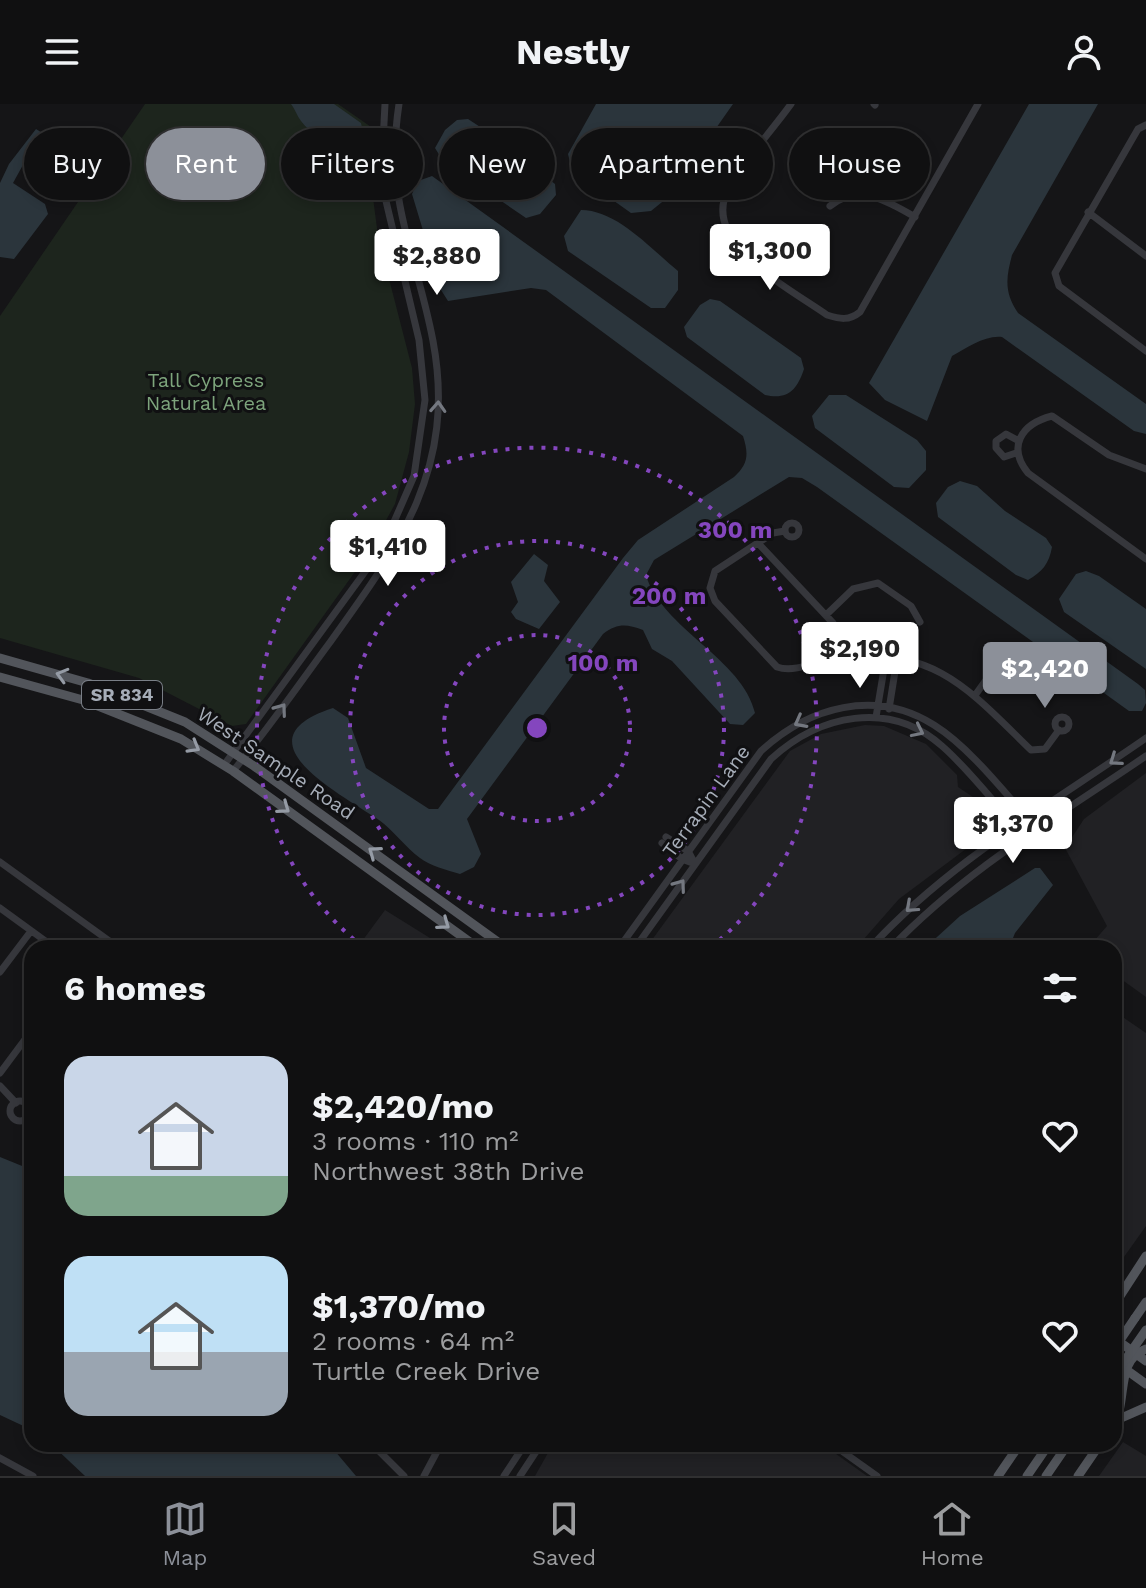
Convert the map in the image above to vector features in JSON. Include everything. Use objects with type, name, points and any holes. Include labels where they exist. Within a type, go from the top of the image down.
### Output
[{"type":"main road","name":"West Sample Road","points":[[0,658],[146,704],[239,755],[495,940]]},
{"type":"main road","name":"West Sample Road","points":[[0,677],[83,700],[141,722],[229,768],[467,940]]},
{"type":"main road","points":[[410,899],[437,898]]},
{"type":"main road","points":[[1122,1294],[1146,1256]]},
{"type":"main road","points":[[1122,1288],[1126,1286]]},
{"type":"main road","points":[[1122,1337],[1146,1302]]},
{"type":"main road","points":[[1122,1364],[1146,1330]]},
{"type":"main road","points":[[1122,1344],[1146,1361]]},
{"type":"main road","points":[[1122,1403],[1125,1368],[1135,1353],[1146,1349]]},
{"type":"main road","points":[[1122,1366],[1146,1384]]},
{"type":"main road","points":[[1122,1417],[1130,1411],[1146,1407]]},
{"type":"main road","points":[[998,1476],[1014,1452]]},
{"type":"main road","points":[[1027,1476],[1044,1452]]},
{"type":"main road","points":[[1046,1476],[1062,1452]]},
{"type":"main road","points":[[1078,1476],[1094,1452]]},
{"type":"street","points":[[239,755],[383,547],[414,476],[425,400],[419,340],[381,180],[385,104]]},
{"type":"street","points":[[229,768],[390,559],[424,484],[436,439],[439,393],[433,341],[396,196],[394,163],[399,104]]},
{"type":"street","points":[[791,104],[728,190],[723,222],[727,234],[743,254],[827,315],[849,319],[860,312],[978,104]]},
{"type":"street","points":[[1145,125],[1088,212],[1055,273],[1055,280],[1146,351]]},
{"type":"street","points":[[830,206],[841,196],[863,195],[887,201],[915,217]]},
{"type":"street","points":[[1088,212],[1146,256]]},
{"type":"street","points":[[712,222],[723,222]]},
{"type":"street","points":[[1146,469],[1109,455],[1052,416],[1038,421],[1017,440],[1016,453],[1028,473],[1146,559]]},
{"type":"street","points":[[1016,453],[1011,457],[999,454],[996,441],[1006,434],[1017,440]]},
{"type":"street","points":[[785,531],[773,533],[715,571],[710,582],[715,601],[777,667],[791,669],[840,656],[897,659],[934,670],[976,694],[1031,750],[1045,749],[1059,730]]},
{"type":"street","points":[[758,543],[826,615],[839,636],[840,656]]},
{"type":"street","points":[[826,615],[853,589],[878,583],[911,606],[920,622]]},
{"type":"street","points":[[876,717],[886,657]]},
{"type":"street","points":[[887,719],[897,659]]},
{"type":"street","points":[[976,694],[991,673]]},
{"type":"street","name":"Terrapin Lane","points":[[625,940],[761,751],[783,731],[830,709],[889,707],[935,726],[1038,830]]},
{"type":"street","name":"Terrapin Lane","points":[[641,940],[771,759],[791,741],[831,721],[876,717],[910,726],[943,747],[1026,837]]},
{"type":"street","points":[[878,940],[931,889],[1146,738]]},
{"type":"street","points":[[943,747],[954,748],[977,765]]},
{"type":"street","points":[[899,940],[933,907],[1026,837],[1146,756]]},
{"type":"street","points":[[664,840],[688,851],[695,864],[682,859],[664,840]]},
{"type":"street","points":[[1,864],[108,940]]},
{"type":"street","points":[[931,889],[933,907]]},
{"type":"street","points":[[0,908],[44,940]]},
{"type":"street","points":[[24,940],[31,931]]},
{"type":"street","points":[[0,972],[24,940]]},
{"type":"street","points":[[0,1073],[24,1041]]},
{"type":"street","points":[[0,1086],[16,1103],[24,1104]]},
{"type":"street","points":[[16,1103],[11,1107],[12,1116],[24,1120]]},
{"type":"street","points":[[380,1452],[404,1476]]},
{"type":"street","points":[[424,1476],[437,1452]]},
{"type":"street","points":[[504,1476],[520,1452]]},
{"type":"street","points":[[520,1476],[536,1452]]},
{"type":"street","points":[[843,1452],[877,1476]]},
{"type":"street","points":[[0,1458],[33,1476]]},
{"type":"shaded area","points":[[291,104],[334,104],[361,123],[362,128],[307,128]]},
{"type":"shaded area","points":[[596,104],[733,104],[716,128],[583,128]]},
{"type":"shaded area","points":[[1029,104],[1098,104],[1012,255],[1008,278],[1010,298],[1018,313],[1146,404],[1146,434],[1134,431],[1002,337],[983,340],[952,356],[927,421],[885,400],[869,383]]},
{"type":"shaded area","points":[[468,119],[482,128],[447,128],[457,120]]},
{"type":"shaded area","points":[[24,145],[24,163],[13,183],[24,190],[24,200],[39,200],[45,204],[48,214],[14,259],[0,257],[0,183],[9,164]]},
{"type":"shaded area","points":[[432,176],[439,181],[439,200],[465,200],[1138,684],[1145,690],[1146,703],[1142,711],[1129,711],[817,487],[802,478],[789,477],[654,560],[646,575],[654,594],[668,611],[735,676],[755,713],[743,725],[730,724],[672,661],[652,649],[643,630],[627,626],[613,628],[603,634],[467,819],[481,854],[474,867],[460,874],[420,858],[379,820],[322,782],[305,766],[294,751],[293,735],[305,721],[333,708],[348,718],[366,768],[429,809],[438,809],[638,540],[734,477],[745,463],[746,454],[743,436],[546,290],[531,288],[448,301],[441,290],[414,200],[423,200],[423,179]]},
{"type":"shaded area","points":[[500,200],[552,200],[540,214],[526,218]]},
{"type":"shaded area","points":[[613,200],[665,200],[651,211],[631,213]]},
{"type":"shaded area","points":[[581,210],[608,216],[645,242],[678,271],[678,290],[665,308],[651,308],[568,251],[564,236]]},
{"type":"shaded area","points":[[710,299],[720,301],[801,358],[804,369],[795,388],[786,395],[765,395],[687,337],[684,327],[700,305]]},
{"type":"shaded area","points":[[829,395],[846,395],[917,440],[926,451],[926,470],[909,488],[894,487],[815,428],[812,416]]},
{"type":"shaded area","points":[[960,481],[977,486],[1005,511],[1046,538],[1052,547],[1051,553],[1037,574],[1028,580],[1016,575],[938,517],[936,503],[948,487]]},
{"type":"shaded area","points":[[534,554],[548,565],[544,581],[560,602],[539,629],[516,619],[511,612],[518,602],[511,582]]},
{"type":"shaded area","points":[[1086,571],[1099,576],[1146,609],[1146,669],[1064,612],[1059,599],[1076,574]]},
{"type":"shaded area","points":[[865,725],[884,726],[926,744],[957,775],[958,787],[991,809],[994,828],[899,899],[863,940],[652,940],[790,751],[821,734]]},
{"type":"shaded area","points":[[1146,773],[1146,997],[1122,980],[1122,940],[1095,940],[1107,926],[1065,848],[1084,819]]},
{"type":"shaded area","points":[[1035,868],[1040,868],[1053,885],[1012,940],[934,940],[960,916]]},
{"type":"shaded area","points":[[385,910],[433,940],[363,940]]},
{"type":"shaded area","points":[[1122,1016],[1146,1033],[1146,1226],[1122,1260]]},
{"type":"shaded area","points":[[0,1157],[24,1167],[24,1426],[0,1415]]},
{"type":"shaded area","points":[[1122,1443],[1146,1456],[1146,1476],[1099,1476],[1116,1452],[1122,1452]]},
{"type":"shaded area","points":[[60,1452],[336,1452],[356,1476],[85,1476]]},
{"type":"shaded area","points":[[548,1452],[833,1452],[867,1476],[535,1476]]},
{"type":"green space","name":"Tall Cypress Natural Area","points":[[145,104],[338,104],[373,128],[281,128],[281,200],[373,200],[378,236],[412,368],[415,404],[409,452],[395,504],[367,555],[246,724],[232,726],[139,678],[0,638],[0,316],[79,200],[130,200],[129,128]]}]
